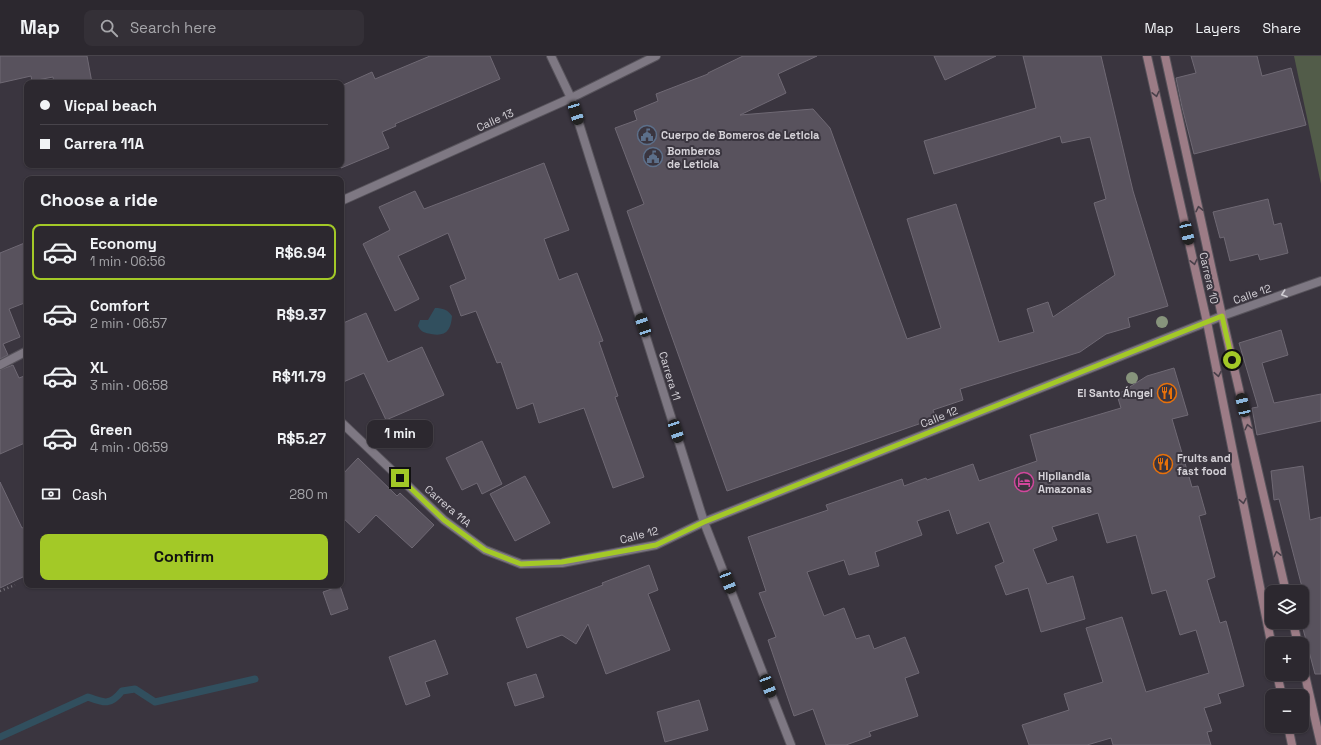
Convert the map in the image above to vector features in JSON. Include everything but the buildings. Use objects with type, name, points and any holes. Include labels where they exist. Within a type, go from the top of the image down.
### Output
[{"type":"main road","name":"Carrera 10","points":[[1147,56],[1208,322],[1270,637]]},
{"type":"main road","name":"Carrera 10","points":[[1165,56],[1222,316],[1284,585]]},
{"type":"main road","points":[[1306,681],[1320,745]]},
{"type":"main road","points":[[1289,733],[1292,745]]},
{"type":"street","name":"Carrera 11","points":[[551,56],[571,98],[704,522],[791,745]]},
{"type":"street","name":"Calle 13","points":[[344,200],[571,98],[656,56]]},
{"type":"street","name":"Calle 12","points":[[562,562],[656,545],[704,522],[1222,316],[1321,281]]},
{"type":"street","points":[[0,365],[24,353]]},
{"type":"street","name":"Carrera 11A","points":[[344,425],[444,520],[485,550],[521,564],[562,562]]},
{"type":"path","points":[[0,591],[15,585]]},
{"type":"green space","points":[[1294,56],[1321,56],[1321,184]]},
{"type":"water","points":[[435,308],[445,310],[452,316],[449,329],[444,333],[436,335],[425,333],[420,330],[418,326],[420,320],[428,320]]},
{"type":"waterway","points":[[0,737],[88,697],[106,702],[114,699],[122,691],[135,689],[155,702],[255,679]]},
{"type":"place","name":"Cuerpo de Bomeros de Leticia","points":[[647,135]]},
{"type":"place","name":"Bomberos de Leticia","points":[[653,157]]},
{"type":"place","name":"El Santo Ángel","points":[[1167,393]]},
{"type":"place","name":"Fruits and fast food","points":[[1163,464]]},
{"type":"place","name":"Hipilandia Amazonas","points":[[1024,482]]},
{"type":"route","points":[[400,478],[444,520],[485,550],[521,564],[562,562],[656,545],[704,522],[1222,316],[1232,360]]}]
